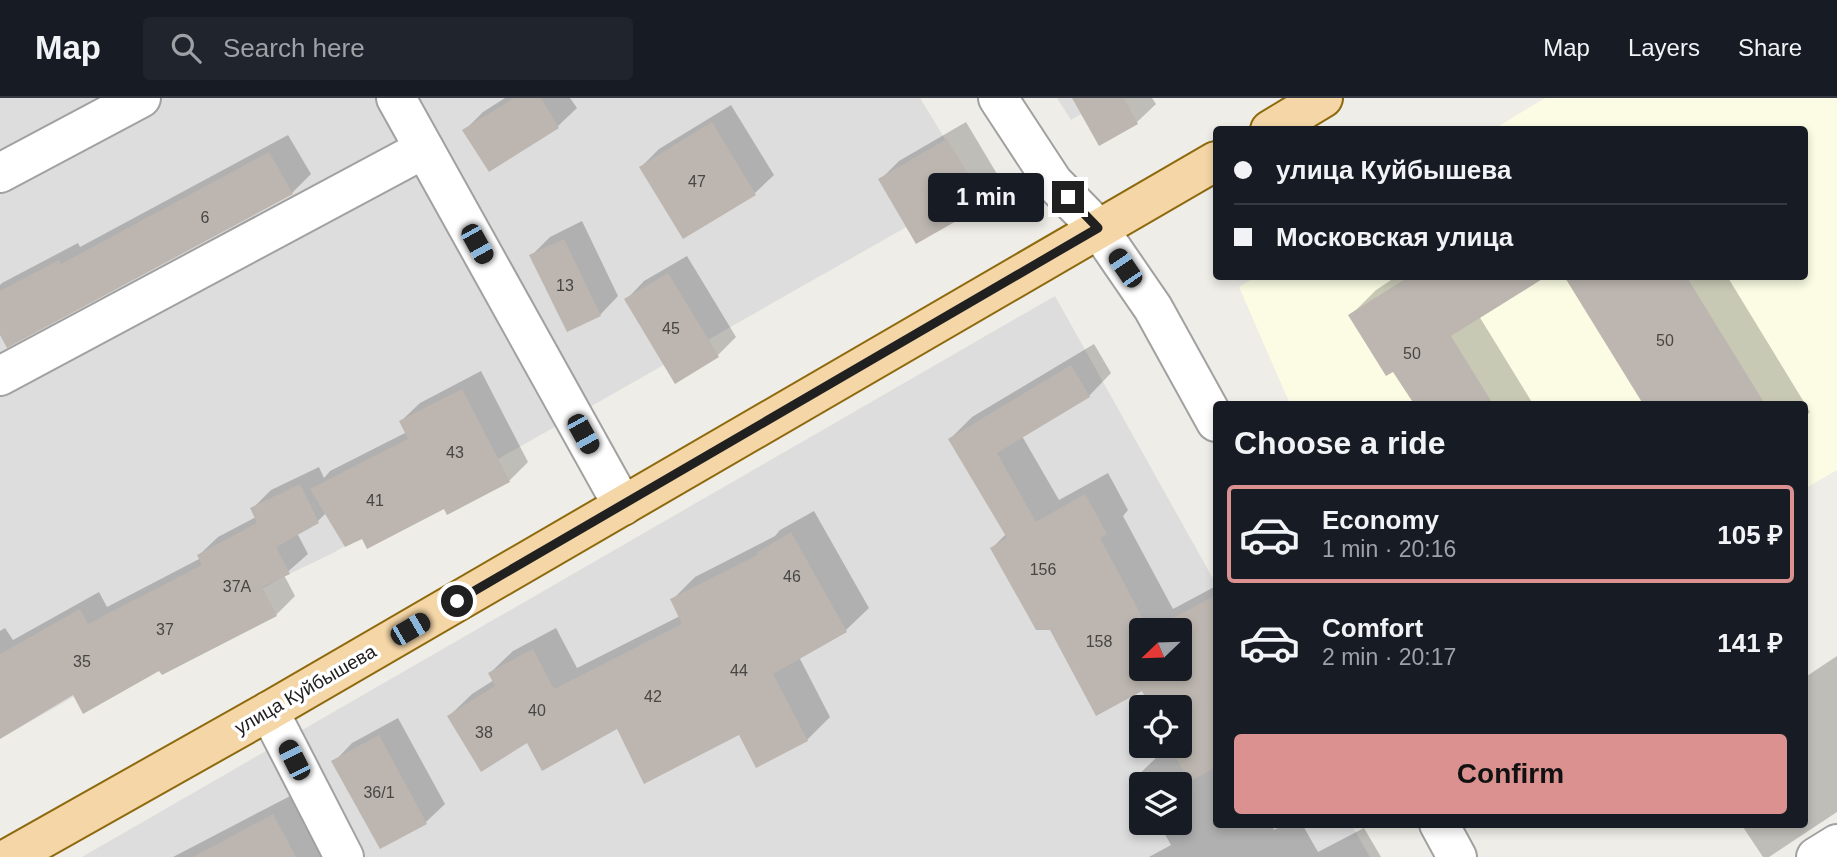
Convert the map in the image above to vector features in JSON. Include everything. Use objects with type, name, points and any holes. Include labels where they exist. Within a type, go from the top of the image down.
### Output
[{"type":"main road","points":[[1277,126],[1323,98]]},
{"type":"main road","name":"улица Куйбышева","points":[[10,857],[269,711],[1213,163]]},
{"type":"street","points":[[396,98],[622,506]]},
{"type":"street","points":[[998,98],[1053,182],[1098,228],[1153,308],[1213,417]]},
{"type":"street","points":[[0,173],[136,99]]},
{"type":"street","points":[[0,376],[424,149]]},
{"type":"street","points":[[269,711],[344,857]]},
{"type":"street","points":[[1441,828],[1458,857]]},
{"type":"street","points":[[1816,857],[1837,844]]},
{"type":"shaded area","points":[[0,98],[920,98],[975,188],[0,739]]},
{"type":"shaded area","points":[[1057,98],[1109,98],[1071,120]]},
{"type":"shaded area","points":[[1545,98],[1837,98],[1837,470],[1808,487],[1808,401],[1289,401],[1239,287],[1250,280],[1808,280],[1808,126],[1499,126]]},
{"type":"shaded area","points":[[1055,296],[1213,579],[1213,828],[1353,828],[1370,857],[82,857]]},
{"type":"building","points":[[514,98],[541,98],[559,128],[489,172],[462,130]]},
{"type":"building","points":[[1072,98],[1124,98],[1138,124],[1099,146]]},
{"type":"building","points":[[712,122],[756,195],[683,239],[639,167]]},
{"type":"building","points":[[947,139],[986,204],[916,244],[878,179]]},
{"type":"building","points":[[269,152],[293,194],[7,348],[0,335],[0,291],[59,260],[61,264]]},
{"type":"building","points":[[564,239],[601,316],[567,332],[529,255]]},
{"type":"building","points":[[668,273],[719,357],[675,384],[624,299]]},
{"type":"building","points":[[1404,280],[1541,280],[1451,336],[1491,401],[1412,401],[1393,372],[1386,376],[1348,315]]},
{"type":"building","points":[[1566,280],[1688,280],[1763,401],[1641,401]]},
{"type":"building","points":[[1071,365],[1090,397],[997,453],[1036,522],[1085,494],[1107,534],[1100,538],[1143,618],[1129,618],[1129,681],[1192,681],[1192,618],[1173,618],[1213,597],[1213,769],[1192,780],[1192,772],[1184,772],[1176,758],[1192,758],[1192,695],[1144,695],[1142,691],[1129,695],[1129,698],[1096,716],[1050,630],[1036,630],[990,548],[1007,538],[948,439]]},
{"type":"building","points":[[462,389],[510,482],[447,515],[444,509],[367,549],[362,539],[345,547],[310,489],[408,439],[399,421]]},
{"type":"building","points":[[300,484],[319,523],[276,547],[290,574],[262,587],[277,616],[162,675],[159,671],[83,714],[73,695],[0,739],[0,654],[80,609],[88,624],[202,565],[197,555],[257,523],[250,508]]},
{"type":"building","points":[[791,532],[847,632],[773,674],[808,741],[756,768],[739,735],[644,784],[617,729],[542,771],[527,743],[481,772],[447,716],[495,686],[488,673],[533,649],[554,689],[682,624],[670,599],[757,555],[756,553]]},
{"type":"building","points":[[379,735],[427,824],[380,849],[331,761]]},
{"type":"building","points":[[273,814],[296,857],[193,857]]},
{"type":"route","points":[[457,601],[1098,228],[1068,197]]}]
